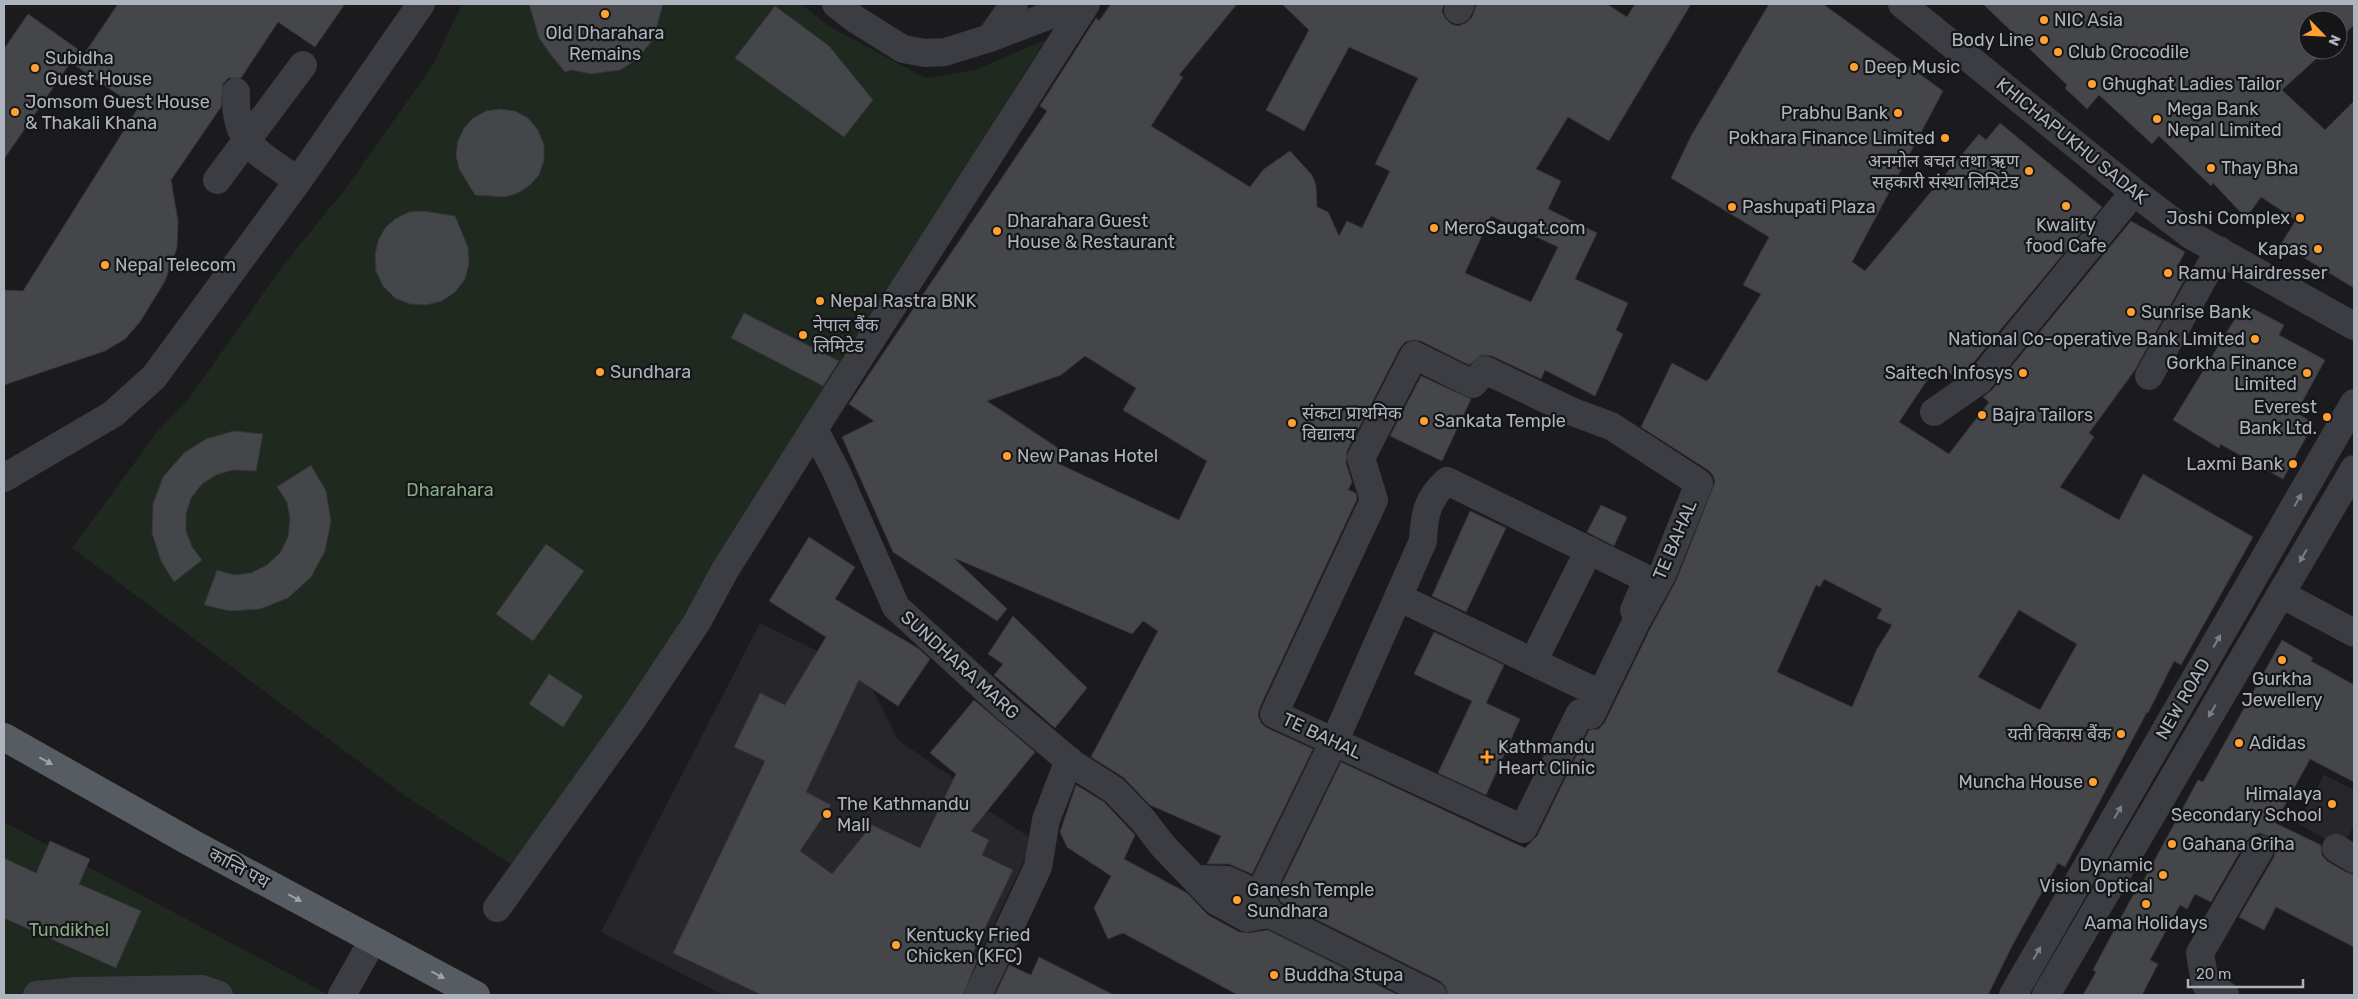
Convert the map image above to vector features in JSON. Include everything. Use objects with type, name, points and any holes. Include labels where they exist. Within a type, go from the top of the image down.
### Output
[{"type":"main road","name":"कान्ति पथ","points":[[4,737],[199,847],[476,995]]},
{"type":"street","points":[[4,478],[112,414],[154,377],[298,181],[421,4]]},
{"type":"street","points":[[990,38],[1014,4]]},
{"type":"street","points":[[845,11],[903,49],[925,53],[945,52],[990,38],[1079,4]]},
{"type":"street","points":[[497,908],[634,717],[697,622],[725,570],[833,397],[1086,4]]},
{"type":"street","name":"KHICHAPUKHU SADAK","points":[[1902,4],[2134,192],[2192,236],[2354,326]]},
{"type":"street","points":[[217,180],[304,65]]},
{"type":"street","points":[[236,92],[237,119],[246,142],[298,181]]},
{"type":"street","points":[[1934,412],[1980,380],[2134,192]]},
{"type":"street","points":[[2149,376],[2219,250]]},
{"type":"street","name":"TE BAHAL","points":[[1414,355],[1473,384],[1485,370],[1518,384],[1573,412],[1611,426],[1699,483],[1662,575],[1637,620],[1591,715],[1580,713],[1523,828],[1336,736],[1274,714],[1374,500],[1361,458],[1414,355]]},
{"type":"street","name":"NEW ROAD","points":[[2013,995],[2354,403]]},
{"type":"street","name":"SUNDHARA MARG","points":[[814,429],[836,471],[896,607],[1003,705],[1069,760],[1114,790],[1216,902],[1247,918],[1265,905]]},
{"type":"street","name":"NEW ROAD","points":[[2046,995],[2354,469]]},
{"type":"street","points":[[1336,736],[1515,814],[1568,707],[1592,690],[1644,587],[1641,576],[1447,481],[1436,490],[1424,515],[1424,541],[1336,736],[1265,905],[1433,995]]},
{"type":"street","points":[[1533,662],[1589,550]]},
{"type":"street","points":[[2281,594],[2354,633]]},
{"type":"street","points":[[1398,597],[1592,690]]},
{"type":"street","points":[[978,995],[1038,867],[1046,820],[1069,760]]},
{"type":"street","points":[[2226,995],[2205,983],[2200,953],[2260,849]]},
{"type":"street","points":[[342,995],[373,940]]},
{"type":"street","points":[[37,995],[78,991],[202,989],[220,995]]},
{"type":"shaded area","name":"The Kathmandu Mall","points":[[760,623],[865,674],[898,740],[956,780],[953,788],[1034,840],[960,995],[723,995],[601,932]]},
{"type":"shaded area","name":"Himalaya Secondary School","points":[[2324,775],[2354,790],[2354,825],[2342,849],[2298,823]]},
{"type":"green space","name":"Dharahara","points":[[462,4],[801,4],[830,27],[925,78],[975,70],[1045,40],[603,746],[514,866],[404,795],[72,548],[158,431],[187,401],[282,267],[346,188],[433,65]]},
{"type":"green space","name":"Tundikhel","points":[[4,822],[329,995],[4,995]]},
{"type":"building","points":[[118,4],[345,4],[315,47],[278,22],[241,78],[228,78],[223,84],[221,107],[171,180],[178,221],[177,248],[165,281],[140,322],[125,339],[105,351],[4,385],[4,290],[23,291],[138,108],[76,66]]},
{"type":"building","points":[[529,4],[663,4],[653,40],[636,60],[620,70],[591,74],[572,70],[565,72],[539,38]]},
{"type":"building","points":[[1111,4],[1237,4],[1179,75],[1183,77],[1151,126],[1250,187],[1264,169],[1290,151],[1312,175],[1316,185],[1317,207],[1328,212],[1339,236],[1347,221],[1362,228],[1390,171],[1375,164],[1418,78],[1349,47],[1304,131],[1266,110],[1309,30],[1282,4],[1444,4],[1442,11],[1445,18],[1451,24],[1458,26],[1466,23],[1472,17],[1477,4],[1607,4],[1627,17],[1635,4],[1691,4],[1609,141],[1568,117],[1536,169],[1561,181],[1548,209],[1597,233],[1575,279],[1628,303],[1616,330],[1623,334],[1595,396],[1545,370],[1541,379],[1492,356],[1482,355],[1469,365],[1421,341],[1413,340],[1405,342],[1400,348],[1347,451],[1346,463],[1352,482],[1348,490],[1356,493],[1357,499],[1260,707],[1258,715],[1261,723],[1267,728],[1313,749],[1252,874],[1229,864],[1207,864],[1221,836],[1150,805],[1123,777],[1091,757],[1158,631],[1143,621],[1132,634],[954,558],[1007,609],[997,621],[893,552],[842,437],[874,421],[849,404],[1047,111],[1040,106],[1096,18],[1099,21]],"holes":[[[1491,216],[1558,247],[1531,302],[1465,273]],[[1085,356],[1136,388],[1123,410],[1207,461],[1179,520],[1057,463],[1064,452],[987,401],[1061,375]]]},
{"type":"building","points":[[1769,4],[1823,4],[1943,91],[1852,262],[1865,271],[1979,134],[1986,140],[2000,123],[2102,207],[1969,368],[1956,378],[1938,364],[1899,422],[1949,454],[1989,402],[1983,397],[1992,390],[2131,221],[2185,252],[2177,267],[2188,273],[2135,370],[2089,433],[2094,437],[2060,487],[2119,520],[2143,474],[2253,537],[2181,665],[2174,661],[2065,867],[2058,863],[2012,946],[1988,995],[1448,995],[1446,987],[1440,981],[1281,902],[1277,894],[1341,762],[1525,848],[1537,836],[1589,730],[1599,729],[1605,722],[1651,627],[1676,581],[1715,482],[1713,475],[1708,470],[1641,427],[1672,363],[1706,381],[1709,379],[1761,294],[1743,285],[1769,237],[1671,178],[1691,136]],"holes":[[[1824,579],[1882,609],[1877,618],[1892,625],[1877,649],[1852,707],[1777,672],[1816,585],[1820,587]],[[2019,610],[2077,644],[2040,710],[1978,677]]]},
{"type":"building","points":[[1983,4],[2354,4],[2354,25],[2348,31],[2348,10],[2298,10],[2298,60],[2315,60],[2282,90],[2325,130],[2354,101],[2354,288],[2281,244],[2296,220],[2261,197],[2246,218],[2213,183],[2211,186],[2159,136],[2152,144],[2099,95],[2087,109],[2065,88],[2067,85]]},
{"type":"building","points":[[775,6],[829,46],[873,100],[844,137],[735,58]]},
{"type":"building","name":"Subidha Guest House","points":[[28,14],[79,50],[4,159],[4,49]]},
{"type":"building","points":[[500,109],[515,111],[528,118],[538,130],[544,145],[544,160],[539,175],[530,185],[518,193],[505,197],[475,195],[459,169],[456,155],[458,141],[464,128],[473,118],[486,111]]},
{"type":"building","points":[[423,211],[455,216],[468,247],[469,263],[465,279],[455,292],[442,301],[426,305],[410,304],[395,298],[383,286],[376,271],[375,255],[378,241],[385,228],[395,219],[409,212]]},
{"type":"building","points":[[2244,304],[2284,325],[2279,335],[2325,360],[2296,413],[2314,423],[2283,479],[2220,444],[2219,448],[2173,420]]},
{"type":"building","points":[[744,313],[839,361],[823,386],[731,338]]},
{"type":"building","name":"Sankata Temple","points":[[1421,376],[1471,399],[1442,461],[1390,436]]},
{"type":"building","points":[[234,431],[263,434],[256,471],[232,470],[216,475],[202,484],[191,498],[186,514],[186,531],[192,547],[202,560],[174,582],[161,561],[152,533],[153,504],[163,477],[184,453],[206,439]]},
{"type":"building","points":[[311,465],[326,491],[331,521],[325,551],[311,577],[288,598],[260,609],[230,611],[204,605],[217,570],[234,575],[251,573],[267,565],[280,553],[288,537],[290,519],[287,502],[277,487]]},
{"type":"building","points":[[1601,505],[1627,517],[1614,546],[1587,532]]},
{"type":"building","points":[[1470,511],[1506,528],[1466,612],[1432,596]]},
{"type":"building","points":[[809,537],[855,567],[835,599],[919,649],[930,659],[898,706],[859,680],[806,792],[831,805],[800,851],[832,874],[872,825],[920,848],[956,774],[930,753],[974,700],[1035,752],[971,831],[989,840],[982,855],[1013,870],[969,961],[978,958],[963,995],[762,995],[673,953],[765,761],[734,747],[760,693],[785,705],[826,637],[769,601]]},
{"type":"building","points":[[546,544],[584,571],[533,641],[496,614]]},
{"type":"building","points":[[1013,616],[1087,688],[1055,728],[994,675],[1003,664],[988,654]]},
{"type":"building","points":[[1434,632],[1504,665],[1486,703],[1520,719],[1486,795],[1438,773],[1472,701],[1414,674]]},
{"type":"building","points":[[2282,640],[2313,658],[2311,661],[2354,685],[2354,782],[2310,759],[2275,823],[2321,845],[2322,855],[2327,861],[2354,875],[2354,947],[2276,907],[2264,930],[2239,917],[2274,857],[2276,849],[2274,842],[2268,836],[2260,833],[2246,841],[2211,902],[2195,894],[2187,909],[2180,905],[2150,960],[2158,964],[2142,995],[2083,995],[2096,972],[2093,970],[2138,886],[2140,887],[2198,780],[2203,782]]},
{"type":"building","points":[[549,674],[583,696],[563,727],[529,704]]},
{"type":"building","points":[[1076,785],[1104,802],[1135,835],[1124,859],[1187,893],[1208,915],[1239,932],[1250,933],[1268,930],[1398,995],[1238,995],[1123,933],[1108,939],[1094,908],[1111,876],[1067,847],[1060,832]]},
{"type":"building","points":[[50,841],[90,859],[79,884],[141,911],[116,968],[4,918],[4,858],[36,873]]},
{"type":"building","points":[[1039,957],[1114,995],[995,995],[1009,965],[1031,975]]},
{"type":"place","name":"Old Dharahara Remains","points":[[605,14]]},
{"type":"place","name":"NIC Asia","points":[[2044,20]]},
{"type":"place","name":"Body Line","points":[[2044,40]]},
{"type":"place","name":"Club Crocodile","points":[[2058,52]]},
{"type":"place","name":"Deep Music","points":[[1854,67]]},
{"type":"place","name":"Subidha Guest House","points":[[35,68]]},
{"type":"place","name":"Ghughat Ladies Tailor","points":[[2092,84]]},
{"type":"place","name":"Jomsom Guest House & Thakali Khana","points":[[15,112]]},
{"type":"place","name":"Prabhu Bank","points":[[1898,113]]},
{"type":"place","name":"Mega Bank Nepal Limited","points":[[2157,119]]},
{"type":"place","name":"Pokhara Finance Limited","points":[[1945,138]]},
{"type":"place","name":"Thay Bha","points":[[2211,168]]},
{"type":"place","name":"अनमोल बचत तथा ऋण सहकारी संस्था लिमिटेड","points":[[2029,171]]},
{"type":"place","name":"Kwality food Cafe","points":[[2066,206]]},
{"type":"place","name":"Pashupati Plaza","points":[[1732,207]]},
{"type":"place","name":"Joshi Complex","points":[[2300,218]]},
{"type":"place","name":"MeroSaugat.com","points":[[1434,228]]},
{"type":"place","name":"Dharahara Guest House & Restaurant","points":[[997,231]]},
{"type":"place","name":"Kapas","points":[[2318,249]]},
{"type":"place","name":"Nepal Telecom","points":[[105,265]]},
{"type":"place","name":"Ramu Hairdresser","points":[[2168,273]]},
{"type":"place","name":"Nepal Rastra BNK","points":[[820,301]]},
{"type":"place","name":"Sunrise Bank","points":[[2131,312]]},
{"type":"place","name":"नेपाल बैंक लिमिटेड","points":[[803,335]]},
{"type":"place","name":"National Co-operative Bank Limited","points":[[2255,339]]},
{"type":"place","name":"Sundhara","points":[[600,372]]},
{"type":"place","name":"Saitech Infosys","points":[[2023,373]]},
{"type":"place","name":"Gorkha Finance Limited","points":[[2307,373]]},
{"type":"place","name":"Bajra Tailors","points":[[1982,415]]},
{"type":"place","name":"Everest Bank Ltd.","points":[[2327,417]]},
{"type":"place","name":"Sankata Temple","points":[[1424,421]]},
{"type":"place","name":"संकटा प्राथमिक विद्यालय","points":[[1292,423]]},
{"type":"place","name":"New Panas Hotel","points":[[1007,456]]},
{"type":"place","name":"Laxmi Bank","points":[[2293,464]]},
{"type":"place","name":"Gurkha Jewellery","points":[[2282,660]]},
{"type":"place","name":"यती विकास बैंक","points":[[2121,734]]},
{"type":"place","name":"Adidas","points":[[2239,743]]},
{"type":"place","name":"Kathmandu Heart Clinic","points":[[1487,757]]},
{"type":"place","name":"Muncha House","points":[[2093,782]]},
{"type":"place","name":"Himalaya Secondary School","points":[[2332,804]]},
{"type":"place","name":"The Kathmandu Mall","points":[[827,814]]},
{"type":"place","name":"Gahana Griha","points":[[2172,844]]},
{"type":"place","name":"Dynamic Vision Optical","points":[[2163,875]]},
{"type":"place","name":"Ganesh Temple Sundhara","points":[[1237,900]]},
{"type":"place","name":"Aama Holidays","points":[[2146,904]]},
{"type":"place","name":"Kentucky Fried Chicken (KFC)","points":[[896,945]]},
{"type":"place","name":"Buddha Stupa","points":[[1274,975]]}]
